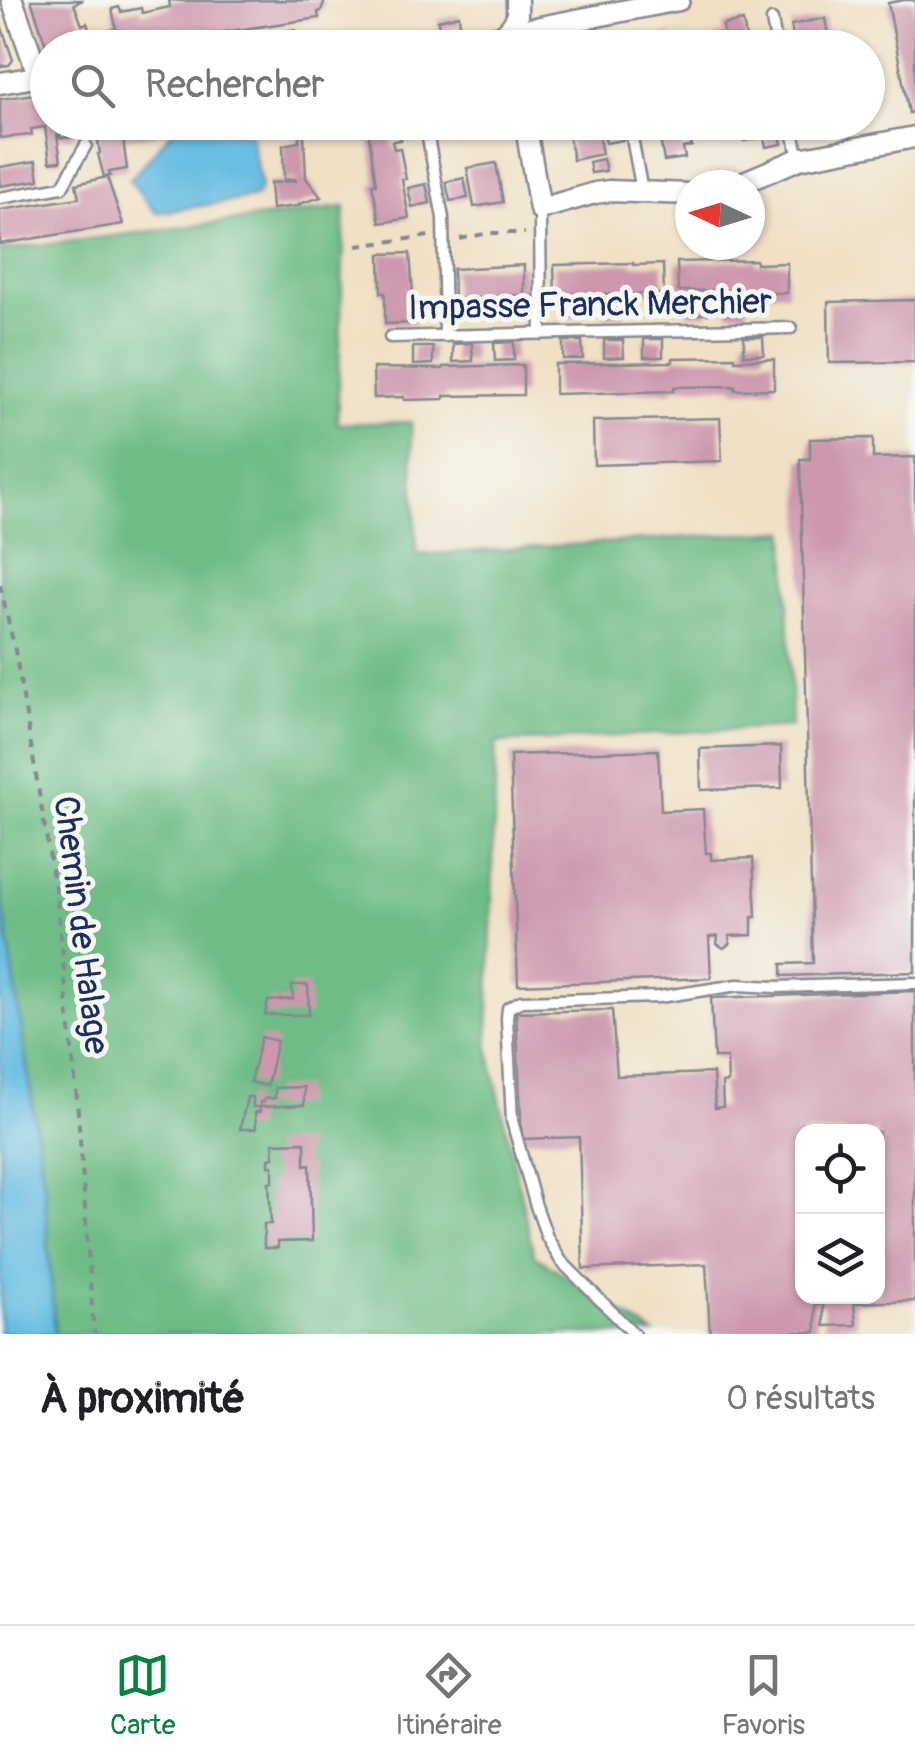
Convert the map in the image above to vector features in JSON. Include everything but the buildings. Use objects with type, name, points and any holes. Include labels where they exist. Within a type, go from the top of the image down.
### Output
[{"type":"street","points":[[12,0],[30,44]]},
{"type":"street","points":[[515,30],[518,0]]},
{"type":"street","points":[[539,30],[680,0]]},
{"type":"street","points":[[0,83],[30,78]]},
{"type":"street","points":[[765,173],[798,159],[915,137]]},
{"type":"street","points":[[528,140],[540,210],[595,193],[675,193]]},
{"type":"lane","points":[[772,20],[774,30]]},
{"type":"lane","points":[[428,140],[443,218],[445,336]]},
{"type":"lane","points":[[632,140],[642,192]]},
{"type":"lane","points":[[795,140],[798,159]]},
{"type":"lane","points":[[0,198],[62,187],[86,145]]},
{"type":"lane","points":[[540,210],[541,334]]},
{"type":"lane","name":"Impasse Franck Merchier","points":[[390,338],[791,328]]},
{"type":"lane","points":[[634,1334],[561,1261],[542,1225],[512,1121],[508,1008],[521,1001],[659,996],[738,985],[915,983]]},
{"type":"path","points":[[356,246],[540,232]]},
{"type":"path","name":"Chemin de Halage","points":[[0,585],[15,650],[57,900],[77,1099],[94,1334]]},
{"type":"green space","points":[[345,207],[337,424],[411,422],[417,555],[786,531],[792,726],[496,743],[488,1046],[534,1255],[654,1334],[55,1334],[44,1184],[0,882],[0,250]]},
{"type":"water","points":[[164,140],[252,140],[261,186],[256,197],[156,213],[130,180]]},
{"type":"water","points":[[0,882],[44,1184],[55,1334],[0,1334]]}]
